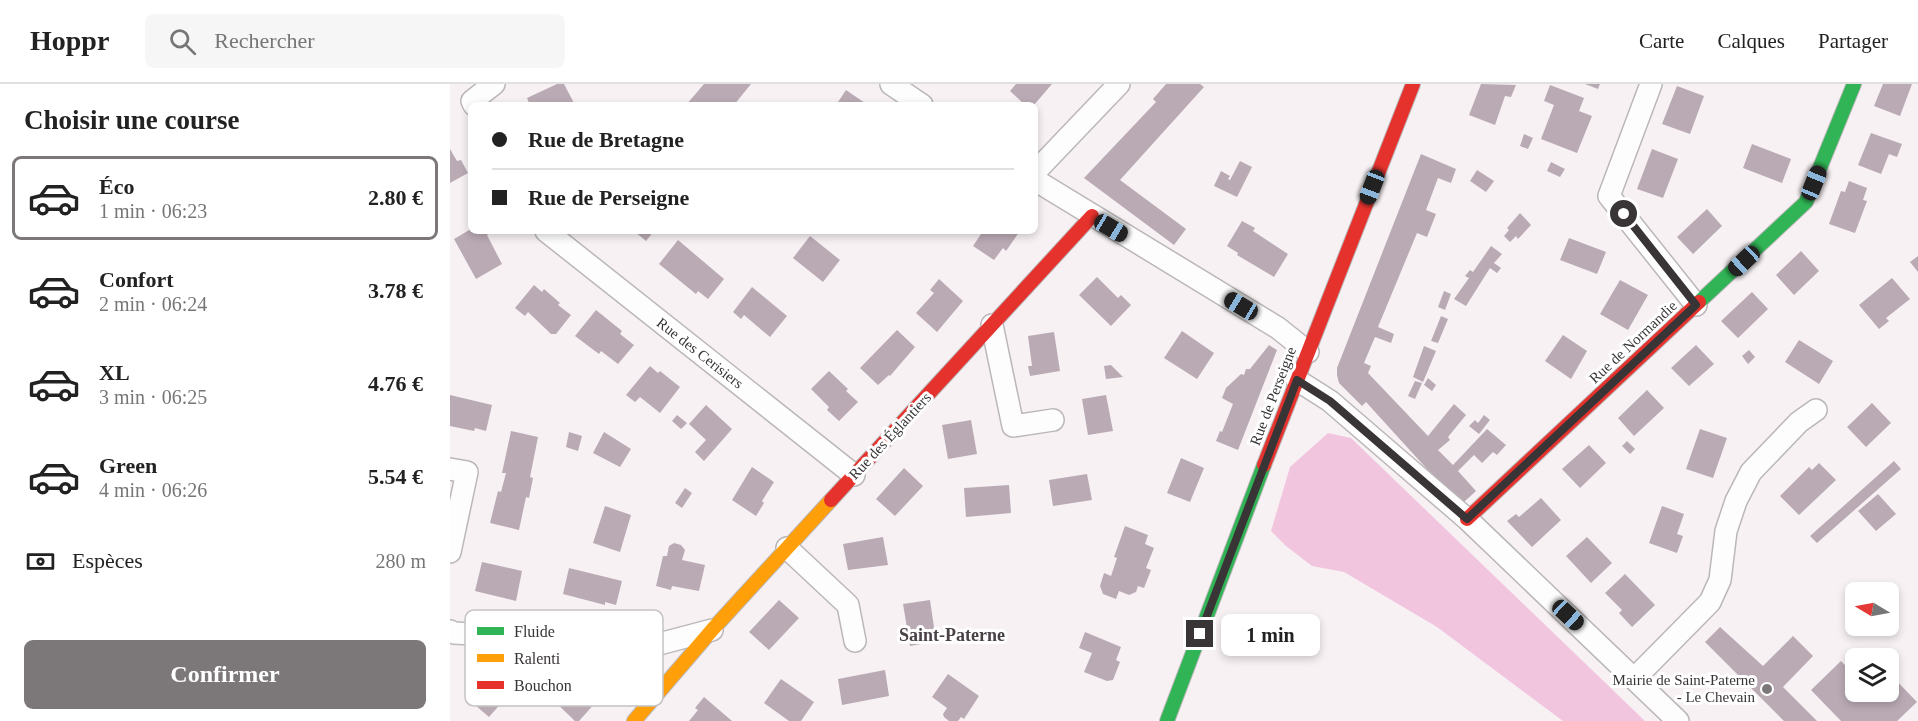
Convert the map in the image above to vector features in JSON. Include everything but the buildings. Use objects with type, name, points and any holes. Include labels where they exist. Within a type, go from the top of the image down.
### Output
[{"type":"street","points":[[472,102],[494,84]]},
{"type":"street","points":[[891,84],[918,102]]},
{"type":"street","points":[[1038,169],[1119,84]]},
{"type":"street","name":"Rue de Perseigne","points":[[1167,721],[1413,84]]},
{"type":"street","points":[[1651,84],[1609,196],[1696,305]]},
{"type":"street","name":"Rue de Normandie","points":[[1467,519],[1806,202],[1854,84]]},
{"type":"street","points":[[1038,182],[1278,328],[1308,352]]},
{"type":"street","name":"Rue des Églantiers","points":[[663,687],[712,630],[1092,216]]},
{"type":"street","name":"Rue des Cerisiers","points":[[550,234],[854,475]]},
{"type":"street","points":[[992,325],[1013,426],[1053,420]]},
{"type":"street","points":[[1297,380],[1330,401],[1467,519],[1678,721]]},
{"type":"street","points":[[1635,678],[1710,602],[1720,580],[1726,531],[1736,501],[1751,472],[1799,422],[1816,410]]},
{"type":"street","points":[[450,468],[467,472],[450,552]]},
{"type":"street","points":[[787,548],[848,605],[855,641]]},
{"type":"street","points":[[663,643],[712,630]]},
{"type":"street","name":"Rue des Églantiers","points":[[634,721],[647,706]]},
{"type":"shaded area","points":[[1328,433],[1351,438],[1645,721],[1563,721],[1437,627],[1344,572],[1312,566],[1286,546],[1271,531],[1290,467]]},
{"type":"traffic: fast","points":[[1699,302],[1806,202],[1854,84]]},
{"type":"traffic: fast","points":[[1167,721],[1264,465]]},
{"type":"traffic: slow","points":[[663,687],[831,500]]},
{"type":"traffic: slow","points":[[634,721],[647,706]]},
{"type":"traffic: jam","points":[[1264,465],[1413,84]]},
{"type":"traffic: jam","points":[[831,500],[1092,216]]},
{"type":"traffic: jam","points":[[1467,519],[1699,302]]},
{"type":"place","name":"Mairie de Saint-Paterne - Le Chevain","points":[[1767,689]]},
{"type":"district","name":"Saint-Paterne","points":[[952,635]]},
{"type":"route","points":[[1200,634],[1297,380],[1330,401],[1467,519],[1696,305],[1624,214]]}]
